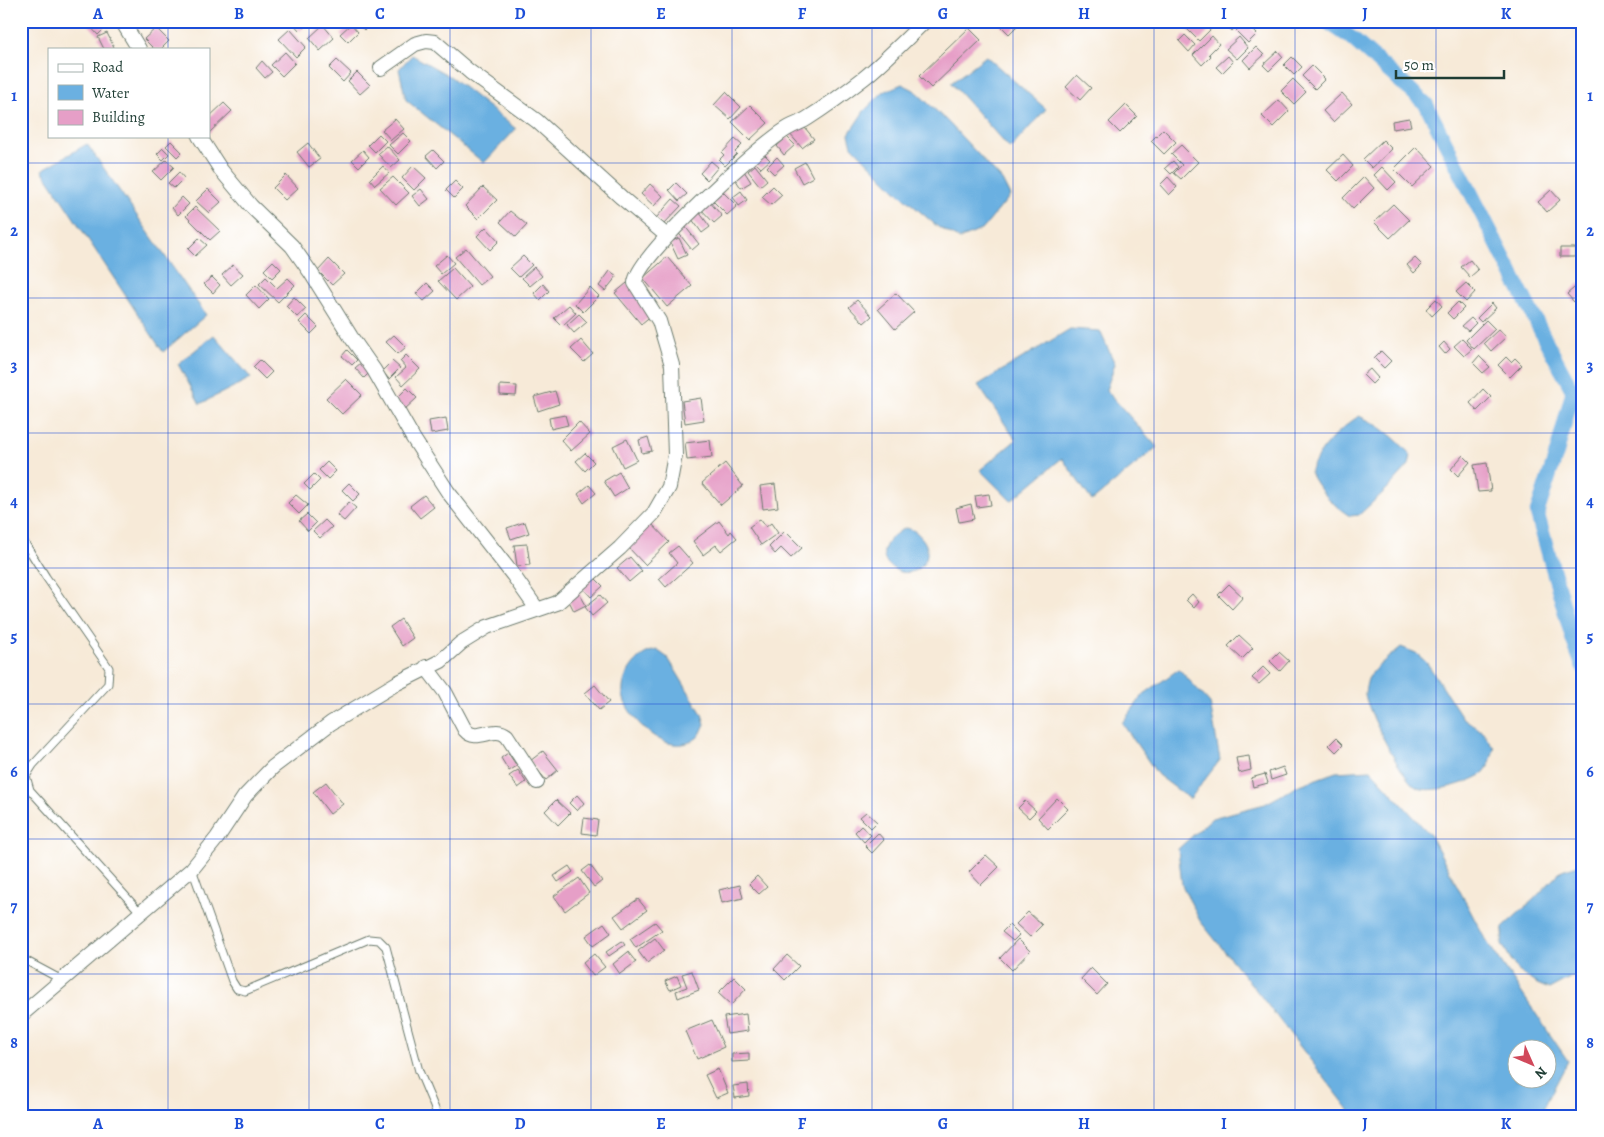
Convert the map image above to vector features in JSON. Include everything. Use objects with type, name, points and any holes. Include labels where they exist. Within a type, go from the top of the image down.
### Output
[{"type":"street","points":[[122,21],[138,48]]},
{"type":"street","points":[[21,1014],[192,868],[216,838],[241,801],[273,767],[331,723],[426,667],[441,661],[461,642],[487,627],[557,602],[620,548],[654,513],[670,487],[675,455],[672,365],[659,321],[635,283],[640,269],[667,236],[733,173],[784,130],[807,119],[865,77],[925,21]]},
{"type":"street","points":[[382,68],[415,44],[426,41],[435,42],[470,72],[537,121],[667,236]]},
{"type":"street","points":[[200,138],[221,170],[251,206],[292,246],[307,266],[374,370],[413,438],[448,492],[514,575],[537,610]]},
{"type":"street","points":[[426,667],[445,692],[469,735],[474,736],[496,731],[502,732],[507,736],[537,782]]},
{"type":"lane","points":[[21,537],[46,577],[109,668],[108,684],[33,765],[26,776],[30,790],[140,912]]},
{"type":"lane","points":[[192,868],[232,981],[237,988],[245,991],[369,939],[379,940],[386,948],[419,1071],[438,1116]]},
{"type":"lane","points":[[21,958],[62,980]]},
{"type":"water","points":[[412,55],[451,77],[516,129],[484,163],[406,100],[399,69]]},
{"type":"water","points":[[986,56],[1046,109],[1010,149],[951,83]]},
{"type":"water","points":[[902,84],[914,90],[947,121],[1002,180],[1010,196],[983,229],[960,239],[938,227],[895,190],[852,146],[849,134],[864,111],[883,92]]},
{"type":"water","points":[[87,144],[206,315],[163,352],[42,170]]},
{"type":"water","points":[[1070,329],[1100,331],[1115,364],[1106,390],[1157,447],[1092,501],[1062,458],[1011,501],[980,470],[1016,440],[978,385]]},
{"type":"water","points":[[214,335],[251,378],[200,404],[178,364]]},
{"type":"water","points":[[1359,416],[1387,432],[1411,455],[1409,465],[1388,488],[1359,515],[1350,516],[1327,497],[1310,472],[1330,440]]},
{"type":"water","points":[[905,528],[919,535],[926,545],[927,552],[926,559],[922,565],[916,570],[909,572],[894,569],[884,558],[885,547],[893,536]]},
{"type":"water","points":[[1401,647],[1416,653],[1427,663],[1462,717],[1483,732],[1494,748],[1488,766],[1481,775],[1449,787],[1430,790],[1416,787],[1402,771],[1386,744],[1365,694],[1371,674]]},
{"type":"water","points":[[657,650],[668,658],[702,714],[705,724],[701,733],[688,743],[666,742],[646,730],[630,712],[623,696],[624,682],[633,664],[648,652]]},
{"type":"water","points":[[1179,669],[1210,703],[1220,760],[1190,799],[1158,775],[1122,723],[1144,694]]},
{"type":"water","points":[[1371,770],[1431,836],[1485,939],[1554,1040],[1506,1040],[1506,1090],[1553,1090],[1543,1109],[1536,1116],[1354,1116],[1200,921],[1182,885],[1178,849],[1212,818],[1265,804],[1300,785],[1336,772]]},
{"type":"water","points":[[1583,865],[1583,971],[1549,989],[1535,983],[1517,970],[1502,944],[1503,927],[1562,870]]},
{"type":"water","points":[[1556,1043],[1568,1061],[1556,1084]]},
{"type":"building","points":[[91,21],[97,21],[104,29],[98,35],[88,24]]},
{"type":"building","points":[[291,21],[310,21],[300,31]]},
{"type":"building","points":[[355,21],[373,21],[364,30]]},
{"type":"building","points":[[1004,21],[1022,21],[1009,34],[1000,25]]},
{"type":"building","points":[[1193,21],[1211,21],[1215,25],[1199,41],[1186,28]]},
{"type":"building","points":[[1222,21],[1242,21],[1232,31]]},
{"type":"building","points":[[1245,22],[1257,34],[1248,43],[1236,31]]},
{"type":"building","points":[[351,24],[358,32],[348,42],[340,34]]},
{"type":"building","points":[[323,25],[334,38],[320,51],[309,38]]},
{"type":"building","points":[[156,28],[169,41],[162,48],[153,48],[144,39]]},
{"type":"building","points":[[969,28],[981,40],[931,88],[919,76]]},
{"type":"building","points":[[290,29],[306,47],[296,57],[279,39]]},
{"type":"building","points":[[107,33],[114,47],[104,48],[98,37]]},
{"type":"building","points":[[1185,35],[1195,45],[1189,52],[1179,41]]},
{"type":"building","points":[[1212,36],[1219,44],[1202,65],[1193,55]]},
{"type":"building","points":[[1239,37],[1248,48],[1237,59],[1226,49]]},
{"type":"building","points":[[1256,47],[1264,55],[1250,68],[1243,60]]},
{"type":"building","points":[[1278,51],[1283,57],[1269,71],[1263,65]]},
{"type":"building","points":[[285,52],[295,63],[282,76],[271,65]]},
{"type":"building","points":[[1228,56],[1233,62],[1222,73],[1216,67]]},
{"type":"building","points":[[1292,57],[1302,67],[1294,75],[1284,65]]},
{"type":"building","points":[[337,60],[351,73],[343,82],[329,68]]},
{"type":"building","points":[[262,61],[272,72],[265,78],[256,68]]},
{"type":"building","points":[[1312,66],[1325,79],[1315,89],[1302,76]]},
{"type":"building","points":[[357,72],[370,85],[360,94],[348,81]]},
{"type":"building","points":[[1077,75],[1091,88],[1080,100],[1066,87]]},
{"type":"building","points":[[1293,79],[1306,92],[1294,104],[1281,91]]},
{"type":"building","points":[[726,92],[741,107],[730,119],[714,105]]},
{"type":"building","points":[[1342,93],[1352,104],[1333,122],[1323,111]]},
{"type":"building","points":[[1279,100],[1289,111],[1273,127],[1262,116]]},
{"type":"building","points":[[224,103],[232,111],[210,132],[210,116]]},
{"type":"building","points":[[750,105],[768,123],[750,140],[732,122]]},
{"type":"building","points":[[1126,105],[1137,116],[1120,133],[1109,122]]},
{"type":"building","points":[[1409,118],[1411,126],[1393,129],[1392,121]]},
{"type":"building","points":[[395,119],[404,129],[391,140],[382,130]]},
{"type":"building","points":[[801,123],[814,139],[802,148],[789,133]]},
{"type":"building","points":[[1163,129],[1176,142],[1164,154],[1151,141]]},
{"type":"building","points":[[403,133],[411,141],[398,154],[389,145]]},
{"type":"building","points":[[379,134],[386,141],[375,152],[368,145]]},
{"type":"building","points":[[787,137],[795,145],[784,155],[777,146]]},
{"type":"building","points":[[735,139],[742,145],[735,152],[737,154],[725,166],[719,160],[724,155],[722,153]]},
{"type":"building","points":[[1383,140],[1392,149],[1372,168],[1363,159]]},
{"type":"building","points":[[171,141],[182,152],[177,157],[166,146]]},
{"type":"building","points":[[308,143],[320,159],[309,167],[297,152]]},
{"type":"building","points":[[1181,145],[1198,162],[1181,179],[1174,173],[1182,165],[1171,154]]},
{"type":"building","points":[[387,146],[400,160],[391,168],[378,154]]},
{"type":"building","points":[[1416,147],[1434,166],[1412,187],[1394,169]]},
{"type":"building","points":[[163,148],[169,154],[163,160],[157,154]]},
{"type":"building","points":[[363,150],[369,157],[359,167],[352,160]]},
{"type":"building","points":[[433,150],[444,161],[437,168],[426,156]]},
{"type":"building","points":[[763,153],[770,160],[761,168],[754,161]]},
{"type":"building","points":[[1343,155],[1353,166],[1338,181],[1327,170]]},
{"type":"building","points":[[777,157],[784,165],[774,174],[767,167]]},
{"type":"building","points":[[166,160],[174,167],[161,180],[153,172]]},
{"type":"building","points":[[711,161],[718,167],[707,180],[700,173]]},
{"type":"building","points":[[1173,161],[1178,167],[1171,174],[1165,168]]},
{"type":"building","points":[[805,162],[813,177],[802,183],[794,168]]},
{"type":"building","points":[[755,165],[767,180],[760,186],[748,171]]},
{"type":"building","points":[[383,166],[389,173],[375,185],[370,179]]},
{"type":"building","points":[[413,166],[426,178],[414,190],[402,178]]},
{"type":"building","points":[[1382,167],[1396,182],[1388,190],[1374,175]]},
{"type":"building","points":[[744,171],[751,182],[741,188],[734,177]]},
{"type":"building","points":[[179,172],[184,178],[174,188],[168,183]]},
{"type":"building","points":[[286,175],[298,188],[285,200],[273,188]]},
{"type":"building","points":[[393,177],[409,193],[396,205],[380,188]]},
{"type":"building","points":[[1168,177],[1177,187],[1169,195],[1160,185]]},
{"type":"building","points":[[1364,177],[1374,188],[1353,209],[1343,198]]},
{"type":"building","points":[[455,181],[463,189],[454,198],[446,190]]},
{"type":"building","points":[[676,183],[687,194],[679,201],[669,190]]},
{"type":"building","points":[[650,184],[663,196],[654,206],[641,194]]},
{"type":"building","points":[[773,186],[782,195],[771,205],[762,197]]},
{"type":"building","points":[[483,187],[497,200],[478,219],[465,206]]},
{"type":"building","points":[[208,189],[221,202],[209,213],[196,201]]},
{"type":"building","points":[[421,189],[429,199],[420,206],[412,196]]},
{"type":"building","points":[[1551,190],[1560,200],[1547,212],[1538,202]]},
{"type":"building","points":[[722,191],[737,206],[727,215],[713,201]]},
{"type":"building","points":[[741,191],[747,200],[739,206],[733,197]]},
{"type":"building","points":[[182,197],[189,204],[178,215],[172,208]]},
{"type":"building","points":[[673,199],[681,206],[663,225],[656,218]]},
{"type":"building","points":[[708,200],[722,216],[714,223],[700,208]]},
{"type":"building","points":[[1393,204],[1409,220],[1390,238],[1374,222]]},
{"type":"building","points":[[195,207],[220,231],[210,240],[186,216]]},
{"type":"building","points":[[697,209],[710,227],[702,233],[689,215]]},
{"type":"building","points":[[510,211],[527,225],[516,237],[500,222]]},
{"type":"building","points":[[684,225],[699,244],[692,250],[677,231]]},
{"type":"building","points":[[486,227],[499,241],[490,250],[477,236]]},
{"type":"building","points":[[199,238],[207,245],[195,256],[188,249]]},
{"type":"building","points":[[679,238],[687,255],[678,259],[670,242]]},
{"type":"building","points":[[466,248],[490,276],[479,285],[455,257]]},
{"type":"building","points":[[1560,248],[1575,248],[1575,257],[1560,257]]},
{"type":"building","points":[[447,255],[454,263],[441,274],[434,266]]},
{"type":"building","points":[[523,256],[532,265],[519,277],[510,268]]},
{"type":"building","points":[[667,257],[692,286],[667,307],[643,278]]},
{"type":"building","points":[[1415,258],[1422,265],[1414,273],[1407,265]]},
{"type":"building","points":[[329,259],[344,274],[332,285],[318,271]]},
{"type":"building","points":[[1470,260],[1478,270],[1470,277],[1461,267]]},
{"type":"building","points":[[273,261],[281,269],[272,278],[264,270]]},
{"type":"building","points":[[233,265],[243,274],[231,285],[222,275]]},
{"type":"building","points":[[534,267],[542,276],[530,286],[522,278]]},
{"type":"building","points":[[453,268],[470,287],[456,300],[438,281]]},
{"type":"building","points":[[610,271],[617,276],[605,291],[599,286]]},
{"type":"building","points":[[212,277],[220,285],[213,293],[204,284]]},
{"type":"building","points":[[266,277],[277,288],[288,278],[295,285],[278,302],[259,284]]},
{"type":"building","points":[[427,283],[435,291],[424,301],[416,294]]},
{"type":"building","points":[[627,283],[653,314],[641,324],[615,293]]},
{"type":"building","points":[[1466,283],[1475,292],[1466,302],[1456,292]]},
{"type":"building","points":[[1580,283],[1583,286],[1583,294],[1574,302],[1567,294]]},
{"type":"building","points":[[543,284],[549,291],[540,300],[534,293]]},
{"type":"building","points":[[256,285],[269,299],[259,309],[246,295]]},
{"type":"building","points":[[590,287],[599,296],[583,312],[575,304]]},
{"type":"building","points":[[896,293],[914,312],[895,329],[878,309]]},
{"type":"building","points":[[294,297],[306,309],[297,317],[286,306]]},
{"type":"building","points":[[1436,299],[1442,306],[1432,316],[1426,309]]},
{"type":"building","points":[[857,300],[872,316],[864,323],[849,307]]},
{"type":"building","points":[[1458,302],[1464,308],[1453,319],[1447,313]]},
{"type":"building","points":[[1492,303],[1496,308],[1481,322],[1477,318]]},
{"type":"building","points":[[569,305],[576,313],[562,326],[554,318]]},
{"type":"building","points":[[579,314],[587,322],[574,333],[567,325]]},
{"type":"building","points":[[306,315],[318,327],[311,334],[299,322]]},
{"type":"building","points":[[1471,318],[1476,323],[1468,331],[1462,326]]},
{"type":"building","points":[[1486,320],[1495,329],[1474,349],[1466,340]]},
{"type":"building","points":[[1499,329],[1506,337],[1491,351],[1484,343]]},
{"type":"building","points":[[394,335],[406,347],[398,354],[386,342]]},
{"type":"building","points":[[1462,339],[1472,349],[1464,356],[1454,346]]},
{"type":"building","points":[[581,340],[593,354],[584,362],[571,349]]},
{"type":"building","points":[[1444,342],[1450,349],[1445,354],[1439,347]]},
{"type":"building","points":[[347,350],[357,360],[352,365],[342,356]]},
{"type":"building","points":[[1381,351],[1391,361],[1384,368],[1374,358]]},
{"type":"building","points":[[406,355],[420,369],[403,385],[396,377],[406,368],[400,361]]},
{"type":"building","points":[[1479,356],[1490,367],[1483,373],[1473,363]]},
{"type":"building","points":[[1506,357],[1511,362],[1515,358],[1522,365],[1510,377],[1498,365]]},
{"type":"building","points":[[260,360],[272,372],[265,379],[253,367]]},
{"type":"building","points":[[392,361],[400,368],[389,379],[382,371]]},
{"type":"building","points":[[362,362],[371,371],[364,378],[355,368]]},
{"type":"building","points":[[1370,369],[1378,378],[1372,384],[1363,375]]},
{"type":"building","points":[[346,379],[362,395],[342,414],[326,398]]},
{"type":"building","points":[[500,385],[517,386],[516,396],[500,395]]},
{"type":"building","points":[[407,388],[417,398],[404,410],[395,400]]},
{"type":"building","points":[[1483,389],[1491,397],[1477,411],[1470,403]]},
{"type":"building","points":[[555,391],[559,404],[538,411],[534,397]]},
{"type":"building","points":[[701,398],[704,420],[685,423],[682,401]]},
{"type":"building","points":[[565,415],[568,425],[551,429],[549,418]]},
{"type":"building","points":[[446,418],[448,431],[431,434],[429,421]]},
{"type":"building","points":[[579,422],[590,434],[571,451],[561,440]]},
{"type":"building","points":[[648,437],[652,451],[642,453],[639,440]]},
{"type":"building","points":[[627,439],[637,460],[623,467],[613,446]]},
{"type":"building","points":[[710,440],[712,457],[687,460],[685,443]]},
{"type":"building","points":[[585,453],[594,462],[585,471],[576,461]]},
{"type":"building","points":[[1463,455],[1470,462],[1458,476],[1451,469]]},
{"type":"building","points":[[327,462],[336,471],[328,479],[319,470]]},
{"type":"building","points":[[725,463],[743,486],[721,505],[702,483]]},
{"type":"building","points":[[1487,463],[1491,491],[1478,492],[1474,465]]},
{"type":"building","points":[[619,472],[628,488],[614,497],[604,481]]},
{"type":"building","points":[[314,474],[320,480],[310,490],[304,484]]},
{"type":"building","points":[[349,483],[360,494],[353,501],[342,490]]},
{"type":"building","points":[[775,484],[778,507],[763,509],[760,486]]},
{"type":"building","points":[[589,485],[596,493],[584,503],[578,494]]},
{"type":"building","points":[[989,494],[991,505],[977,507],[975,496]]},
{"type":"building","points":[[296,495],[308,505],[299,514],[288,503]]},
{"type":"building","points":[[424,495],[434,507],[420,518],[410,506]]},
{"type":"building","points":[[349,502],[356,508],[344,521],[337,515]]},
{"type":"building","points":[[971,504],[974,519],[959,522],[956,508]]},
{"type":"building","points":[[307,514],[316,523],[308,531],[299,521]]},
{"type":"building","points":[[760,519],[766,527],[771,523],[778,533],[761,545],[749,527]]},
{"type":"building","points":[[325,520],[332,527],[320,538],[313,531]]},
{"type":"building","points":[[719,521],[729,534],[731,531],[737,538],[721,551],[716,545],[703,555],[693,541]]},
{"type":"building","points":[[525,522],[529,533],[511,539],[507,528]]},
{"type":"building","points":[[651,523],[669,542],[645,565],[627,546]]},
{"type":"building","points":[[785,531],[802,548],[791,558],[781,548],[775,554],[769,547]]},
{"type":"building","points":[[527,544],[530,565],[517,566],[514,545]]},
{"type":"building","points":[[678,546],[693,563],[666,587],[659,579],[677,563],[669,553]]},
{"type":"building","points":[[630,557],[642,571],[629,582],[617,568]]},
{"type":"building","points":[[593,576],[603,586],[591,597],[582,587]]},
{"type":"building","points":[[1229,584],[1243,597],[1232,609],[1218,595]]},
{"type":"building","points":[[578,591],[586,605],[574,611],[567,597]]},
{"type":"building","points":[[1192,594],[1199,602],[1194,608],[1186,600]]},
{"type":"building","points":[[600,595],[607,603],[592,616],[585,607]]},
{"type":"building","points":[[401,619],[413,638],[402,646],[390,627]]},
{"type":"building","points":[[1239,635],[1253,648],[1242,659],[1228,646]]},
{"type":"building","points":[[1279,652],[1289,661],[1280,671],[1270,661]]},
{"type":"building","points":[[1263,667],[1270,674],[1259,684],[1252,678]]},
{"type":"building","points":[[595,685],[609,702],[599,710],[585,693]]},
{"type":"building","points":[[1336,738],[1343,745],[1336,752],[1329,745]]},
{"type":"building","points":[[543,751],[558,770],[546,780],[530,761]]},
{"type":"building","points":[[508,753],[517,766],[509,771],[501,758]]},
{"type":"building","points":[[1249,756],[1251,770],[1239,773],[1236,758]]},
{"type":"building","points":[[1283,767],[1286,775],[1271,780],[1269,772]]},
{"type":"building","points":[[518,770],[526,782],[518,788],[509,776]]},
{"type":"building","points":[[1265,774],[1268,783],[1253,787],[1251,778]]},
{"type":"building","points":[[326,782],[343,804],[330,814],[313,792]]},
{"type":"building","points":[[577,795],[584,803],[577,811],[569,803]]},
{"type":"building","points":[[1057,798],[1068,809],[1048,829],[1038,818]]},
{"type":"building","points":[[556,800],[570,813],[558,825],[545,811]]},
{"type":"building","points":[[1025,801],[1036,811],[1029,818],[1018,808]]},
{"type":"building","points":[[866,812],[877,822],[871,828],[860,817]]},
{"type":"building","points":[[584,818],[598,820],[596,835],[582,833]]},
{"type":"building","points":[[861,826],[871,835],[864,842],[855,832]]},
{"type":"building","points":[[878,833],[884,840],[872,853],[865,846]]},
{"type":"building","points":[[986,855],[999,867],[981,885],[969,872]]},
{"type":"building","points":[[590,865],[602,881],[594,887],[582,871]]},
{"type":"building","points":[[569,866],[573,872],[558,882],[554,876]]},
{"type":"building","points":[[757,876],[767,887],[759,894],[749,884]]},
{"type":"building","points":[[579,878],[589,893],[565,911],[554,896]]},
{"type":"building","points":[[740,885],[743,898],[722,903],[719,890]]},
{"type":"building","points":[[638,899],[647,910],[623,928],[614,916]]},
{"type":"building","points":[[1028,912],[1042,925],[1030,937],[1016,924]]},
{"type":"building","points":[[655,922],[662,930],[636,948],[630,939]]},
{"type":"building","points":[[604,923],[611,933],[593,946],[586,936]]},
{"type":"building","points":[[1009,925],[1019,935],[1013,941],[1002,932]]},
{"type":"building","points":[[655,938],[664,950],[647,963],[638,951]]},
{"type":"building","points":[[1018,939],[1030,951],[1012,970],[1000,958]]},
{"type":"building","points":[[622,941],[625,945],[609,956],[606,952]]},
{"type":"building","points":[[628,952],[636,962],[620,974],[613,964]]},
{"type":"building","points":[[594,954],[605,967],[593,976],[583,963]]},
{"type":"building","points":[[787,955],[799,966],[785,980],[774,969]]},
{"type":"building","points":[[1091,968],[1107,984],[1097,995],[1081,979]]},
{"type":"building","points":[[692,971],[699,990],[678,998],[676,991],[687,987],[682,974]]},
{"type":"building","points":[[677,976],[681,985],[670,990],[665,981]]},
{"type":"building","points":[[734,977],[746,989],[731,1005],[718,993]]},
{"type":"building","points":[[746,1014],[748,1031],[727,1034],[724,1017]]},
{"type":"building","points":[[712,1020],[724,1047],[697,1059],[685,1031]]},
{"type":"building","points":[[749,1053],[749,1061],[732,1062],[732,1054]]},
{"type":"building","points":[[718,1069],[728,1093],[716,1098],[705,1075]]},
{"type":"building","points":[[748,1084],[749,1096],[735,1098],[733,1086]]},
{"type":"waterway","points":[[1326,21],[1350,37],[1426,104],[1573,391],[1557,452],[1537,513],[1573,640],[1583,667]]}]
